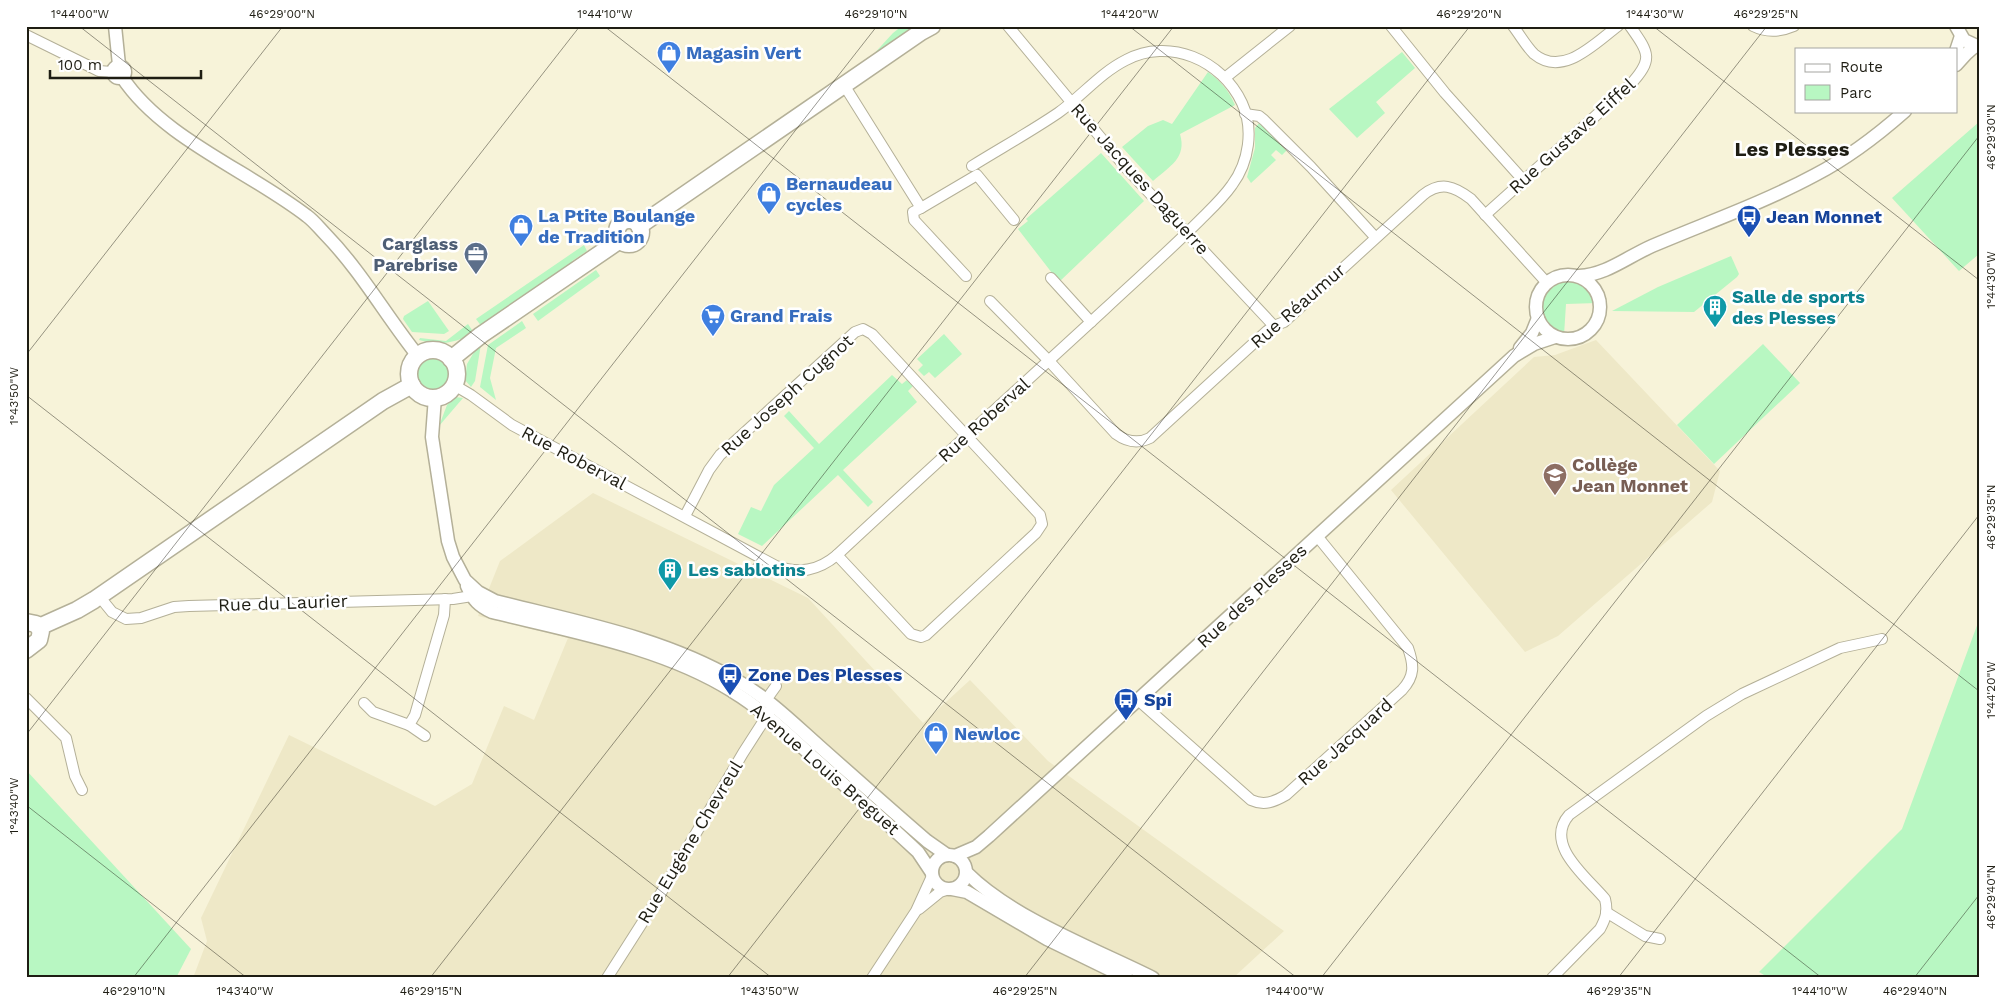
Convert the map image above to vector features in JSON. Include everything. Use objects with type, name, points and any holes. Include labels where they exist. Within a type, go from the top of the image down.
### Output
[{"type":"main road","points":[[451,359],[475,339],[620,240],[628,244],[635,243],[640,237],[639,226],[926,28]]},
{"type":"main road","points":[[432,350],[443,352],[451,359],[457,374],[454,385],[444,395],[435,398],[419,393],[412,385],[410,369],[418,356],[432,350]]},
{"type":"main road","points":[[33,625],[77,610],[383,401],[412,385]]},
{"type":"main road","points":[[26,650],[39,640],[41,631],[33,625]]},
{"type":"street","points":[[115,26],[118,71],[143,104],[184,136],[279,195],[308,217],[356,268],[418,356]]},
{"type":"street","points":[[1226,77],[1290,26]]},
{"type":"street","points":[[1391,26],[1440,87],[1523,180]]},
{"type":"street","points":[[1513,26],[1533,52],[1546,61],[1556,63],[1573,59],[1618,26]]},
{"type":"street","name":"Rue Gustave Eiffel","points":[[1485,215],[1630,85],[1644,68],[1647,57],[1646,51],[1630,26]]},
{"type":"street","points":[[1753,26],[1760,30],[1772,31],[1784,30],[1794,26]]},
{"type":"street","name":"Rue Jacques Daguerre","points":[[1009,27],[1126,168],[1274,326]]},
{"type":"street","points":[[1958,31],[1967,42],[1977,47]]},
{"type":"street","points":[[1956,48],[1958,31]]},
{"type":"street","points":[[26,35],[99,71],[118,71]]},
{"type":"street","points":[[1958,63],[1966,54],[1977,47]]},
{"type":"street","name":"Rue Roberval","points":[[454,385],[512,425],[776,566],[789,570],[809,571],[819,568],[837,555],[1186,234],[1228,191],[1240,172],[1249,139],[1245,114],[1239,97],[1226,77],[1208,63],[1185,54],[1170,52],[1145,53],[1129,58],[1113,68],[1071,103],[972,166]]},
{"type":"street","points":[[844,85],[921,208]]},
{"type":"street","points":[[1626,260],[1606,280],[1599,297],[1600,311],[1598,318],[1590,330],[1571,339],[1555,337],[1546,331],[1538,318],[1536,303],[1538,295],[1547,283],[1562,275],[1596,274],[1649,247],[1722,218],[1817,174],[1904,112]]},
{"type":"street","points":[[1245,114],[1259,116],[1264,120],[1311,167],[1375,237]]},
{"type":"street","points":[[966,276],[914,220],[913,212],[977,175],[1014,220]]},
{"type":"street","name":"Rue Réaumur","points":[[1049,361],[1116,434],[1125,440],[1143,441],[1150,438],[1274,326],[1284,322],[1422,194],[1435,187],[1448,186],[1455,188],[1471,199],[1547,283]]},
{"type":"street","points":[[1579,276],[1591,284],[1599,297]]},
{"type":"street","points":[[1051,278],[1091,322]]},
{"type":"street","points":[[990,301],[1049,361]]},
{"type":"street","name":"Rue des Plesses","points":[[951,855],[976,846],[989,836],[1138,700],[1514,356],[1532,333],[1538,318]]},
{"type":"street","name":"Rue Joseph Cugnot","points":[[685,516],[709,470],[720,456],[859,330],[867,330],[872,334],[966,436]]},
{"type":"street","name":"Rue des Plesses","points":[[1514,356],[1534,344],[1555,337]]},
{"type":"street","points":[[435,398],[432,437],[448,541],[459,571],[475,594]]},
{"type":"street","points":[[837,555],[911,634],[917,637],[926,634],[1036,533],[1042,524],[1040,515],[966,436]]},
{"type":"street","name":"Rue Jacquard","points":[[1138,700],[1251,800],[1264,804],[1286,795],[1402,690],[1408,684],[1413,672],[1413,661],[1408,648],[1317,536]]},
{"type":"street","name":"Rue du Laurier","points":[[99,596],[116,616],[131,619],[174,607],[445,599],[475,594]]},
{"type":"street","name":"Avenue Louis Breguet","points":[[475,594],[495,601],[622,632],[682,654],[738,680],[927,842],[951,855]]},
{"type":"street","points":[[409,725],[415,715],[444,615],[445,599]]},
{"type":"street","points":[[1552,978],[1600,929],[1606,912],[1604,899],[1564,850],[1561,834],[1565,820],[1569,815],[1706,716],[1742,694],[1840,648],[1882,639]]},
{"type":"street","name":"Rue Eugène Chevreul","points":[[607,978],[658,898],[743,753],[769,707],[776,686]]},
{"type":"street","points":[[26,698],[66,738],[75,776],[82,790]]},
{"type":"street","points":[[364,702],[373,712],[409,725],[425,736]]},
{"type":"street","name":"Avenue Louis Breguet","points":[[769,707],[918,852],[932,874]]},
{"type":"street","name":"Rue des Plesses","points":[[966,872],[974,856],[989,836]]},
{"type":"street","points":[[872,978],[916,911],[932,874],[934,863],[942,856],[951,855],[963,861],[966,872],[986,891],[1031,917],[1153,978]]},
{"type":"street","points":[[916,911],[940,892],[962,883],[966,872]]},
{"type":"street","points":[[932,874],[936,884],[968,892],[1025,928],[1127,978]]},
{"type":"street","points":[[1606,912],[1645,936],[1660,939]]},
{"type":"shaded area","name":"Collège Jean Monnet","points":[[1596,340],[1720,471],[1712,502],[1558,636],[1525,652],[1391,490],[1534,357],[1555,355]]},
{"type":"shaded area","points":[[593,493],[808,598],[923,723],[970,680],[1048,761],[1284,931],[1233,978],[193,978],[207,941],[201,918],[289,735],[435,806],[472,784],[504,706],[534,720],[568,638],[478,616],[500,561]]},
{"type":"green space","points":[[902,26],[919,26],[871,57],[893,33]]},
{"type":"green space","points":[[1402,52],[1415,68],[1376,102],[1385,113],[1357,138],[1329,109]]},
{"type":"green space","points":[[1208,72],[1224,87],[1235,105],[1180,134],[1181,149],[1176,161],[1153,181],[1122,147],[1148,126],[1163,120],[1172,124]]},
{"type":"green space","points":[[1260,122],[1287,150],[1282,155],[1276,150],[1271,155],[1276,160],[1251,183],[1247,177],[1255,148],[1255,128]]},
{"type":"green space","points":[[1979,122],[1979,254],[1959,271],[1892,198]]},
{"type":"green space","points":[[1101,153],[1144,201],[1059,282],[1018,229],[1028,221],[1026,219]]},
{"type":"green space","points":[[584,245],[587,251],[572,261],[574,265],[482,327],[476,319]]},
{"type":"green space","points":[[1731,256],[1739,274],[1694,312],[1612,311],[1658,287]]},
{"type":"green space","points":[[596,270],[600,276],[538,321],[533,314]]},
{"type":"green space","points":[[1563,278],[1585,284],[1597,303],[1566,304],[1564,335],[1546,324],[1540,307],[1546,291],[1553,283]]},
{"type":"green space","points":[[428,301],[449,331],[444,334],[412,332],[403,319],[404,316]]},
{"type":"green space","points":[[522,321],[526,328],[496,348],[490,378],[496,400],[480,387],[488,345]]},
{"type":"green space","points":[[468,324],[474,333],[461,339],[440,343],[419,340],[420,338],[446,341]]},
{"type":"green space","points":[[944,334],[962,354],[935,378],[929,372],[924,376],[918,370],[923,365],[917,359]]},
{"type":"green space","points":[[480,342],[475,381],[471,387],[465,380],[467,364]]},
{"type":"green space","points":[[1763,344],[1800,383],[1714,464],[1677,425]]},
{"type":"green space","points":[[433,358],[439,359],[444,363],[448,368],[448,380],[444,385],[439,389],[433,390],[427,389],[422,385],[418,380],[417,374],[418,368],[422,363],[427,359]]},
{"type":"green space","points":[[892,375],[902,384],[907,380],[913,386],[908,391],[917,402],[843,470],[873,502],[868,507],[838,475],[762,546],[738,534],[751,507],[761,511],[774,485],[814,448],[784,416],[789,411],[819,444]]},
{"type":"green space","points":[[455,397],[463,398],[439,426],[447,405]]},
{"type":"green space","points":[[1979,620],[1979,978],[1769,978],[1759,972],[1902,829]]},
{"type":"green space","points":[[26,770],[191,949],[176,978],[26,978]]},
{"type":"place","name":"Magasin Vert","points":[[669,74]]},
{"type":"place","name":"Bernaudeau cycles","points":[[769,215]]},
{"type":"place","name":"Jean Monnet","points":[[1749,238]]},
{"type":"place","name":"La Ptite Boulange de Tradition","points":[[521,247]]},
{"type":"place","name":"Carglass Parebrise","points":[[476,275]]},
{"type":"place","name":"Salle de sports des Plesses","points":[[1715,328]]},
{"type":"place","name":"Grand Frais","points":[[713,337]]},
{"type":"place","name":"Collège Jean Monnet","points":[[1555,496]]},
{"type":"place","name":"Les sablotins","points":[[670,591]]},
{"type":"place","name":"Zone Des Plesses","points":[[730,696]]},
{"type":"place","name":"Spi","points":[[1126,721]]},
{"type":"place","name":"Newloc","points":[[936,755]]},
{"type":"district","name":"Les Plesses","points":[[1792,149]]}]
